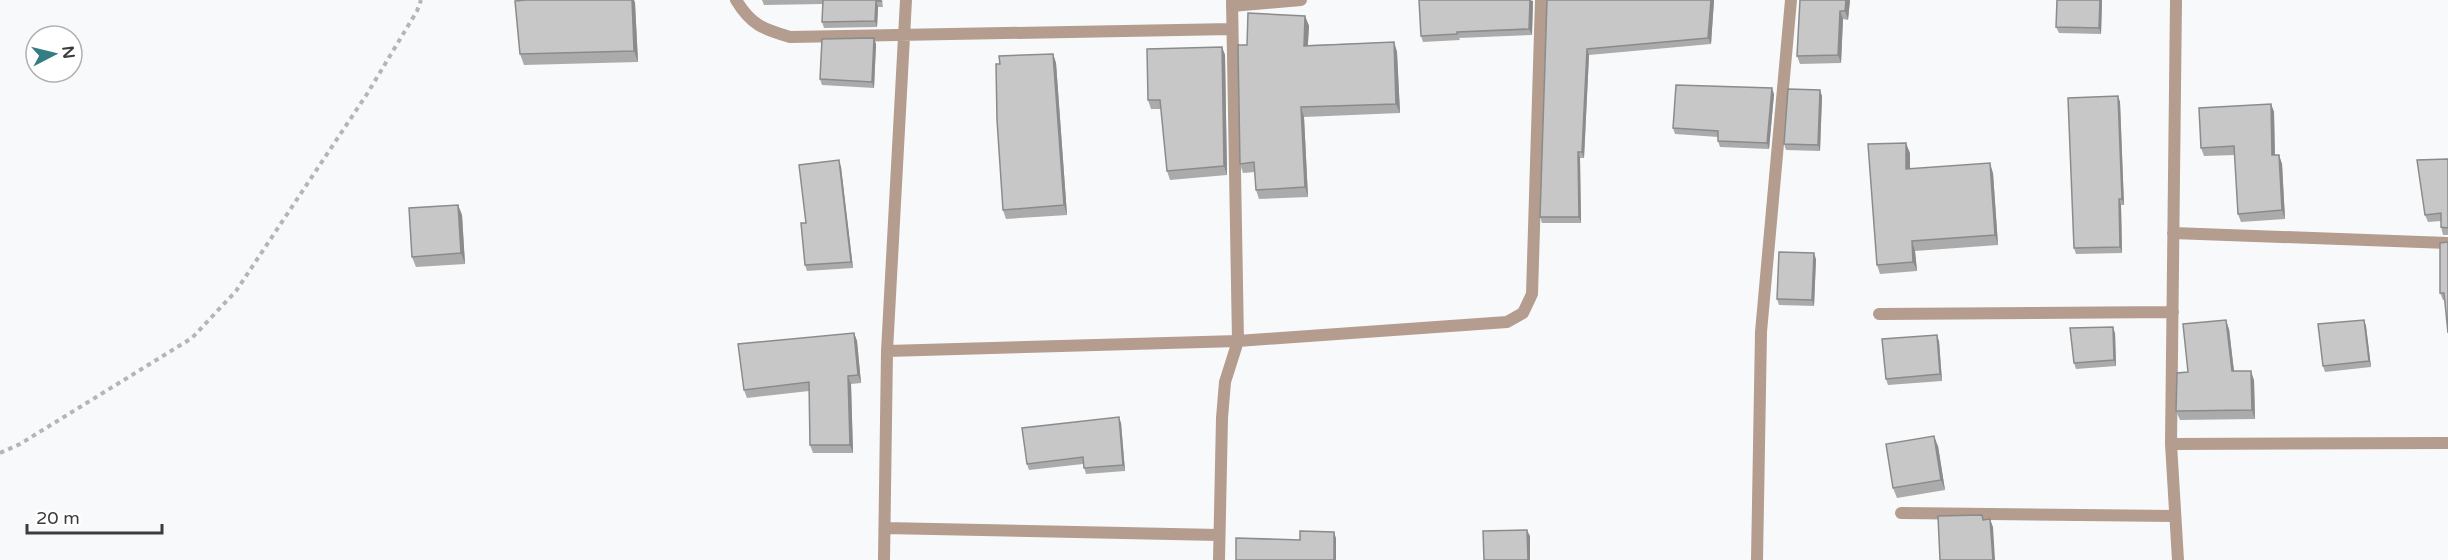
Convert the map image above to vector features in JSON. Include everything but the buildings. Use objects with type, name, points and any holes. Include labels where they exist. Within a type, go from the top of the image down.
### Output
[{"type":"street","points":[[736,0],[759,27],[789,37],[1232,29]]},
{"type":"street","points":[[884,560],[887,351],[906,0]]},
{"type":"street","points":[[1219,560],[1225,382],[1238,341],[1232,3],[1301,0]]},
{"type":"street","points":[[887,351],[1238,341],[1507,322],[1523,313],[1532,294],[1542,0]]},
{"type":"street","points":[[1757,560],[1761,332],[1791,0]]},
{"type":"street","points":[[2176,0],[2171,444],[2178,560]]},
{"type":"street","points":[[2173,233],[2448,243]]},
{"type":"street","points":[[1879,314],[2172,312]]},
{"type":"street","points":[[2171,444],[2448,443]]},
{"type":"street","points":[[1901,513],[2175,516]]},
{"type":"street","points":[[885,528],[1219,535]]},
{"type":"path","points":[[0,453],[20,444],[192,338],[229,299],[367,94],[417,11],[421,0]]}]
